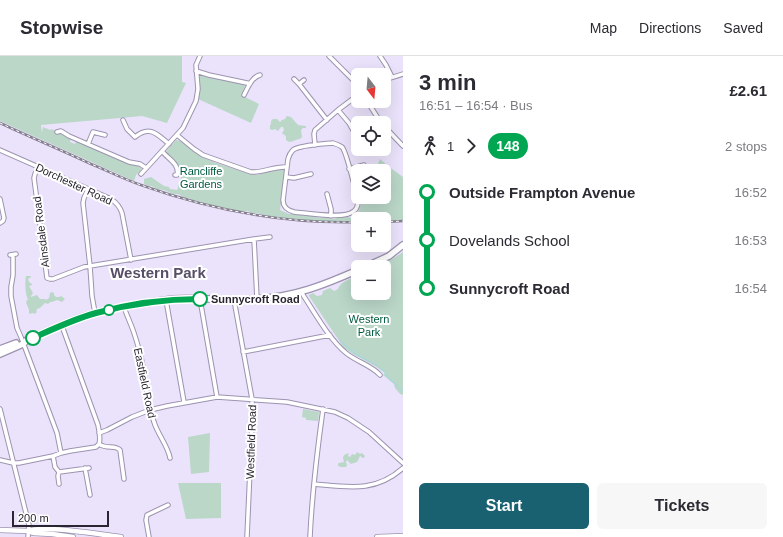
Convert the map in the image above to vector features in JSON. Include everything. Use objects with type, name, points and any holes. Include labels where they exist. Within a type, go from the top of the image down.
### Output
[{"type":"main road","points":[[380,260],[389,256],[403,245]]},
{"type":"main road","points":[[1,349],[95,313],[175,299],[234,300],[280,297],[302,292],[351,273]]},
{"type":"main road","points":[[0,354],[24,341]]},
{"type":"street","points":[[329,56],[351,78]]},
{"type":"street","points":[[380,56],[390,71],[392,77],[403,74]]},
{"type":"street","points":[[141,174],[183,128],[196,101],[198,89],[196,65],[200,57]]},
{"type":"street","points":[[196,71],[250,84]]},
{"type":"street","points":[[244,95],[250,84],[258,75],[260,75]]},
{"type":"street","points":[[294,79],[327,120]]},
{"type":"street","points":[[299,84],[304,80]]},
{"type":"street","points":[[315,145],[315,130],[351,100]]},
{"type":"street","points":[[338,110],[351,127]]},
{"type":"street","points":[[123,122],[133,138],[141,132],[150,131],[155,132],[169,144]]},
{"type":"street","points":[[60,130],[68,136],[130,162],[140,164],[146,168]]},
{"type":"street","points":[[88,144],[93,130],[105,135]]},
{"type":"street","points":[[391,133],[403,146]]},
{"type":"street","points":[[177,135],[203,155],[251,172],[287,167]]},
{"type":"street","points":[[333,143],[340,145],[344,150],[358,200],[356,210],[351,214],[344,216],[331,216],[294,212],[286,208],[283,200],[287,167],[289,156],[292,151],[298,148],[333,143]]},
{"type":"street","name":"Dorchester Road","points":[[0,150],[115,202],[120,208],[124,218],[131,260]]},
{"type":"street","points":[[162,152],[174,162],[178,170],[177,176]]},
{"type":"street","points":[[349,169],[363,165],[360,160]]},
{"type":"street","name":"Ainsdale Road","points":[[38,167],[34,174],[34,178],[46,277],[48,279],[53,279],[84,267],[270,237]]},
{"type":"street","points":[[286,178],[294,178],[311,174]]},
{"type":"street","points":[[88,189],[83,201],[95,313]]},
{"type":"street","points":[[323,199],[328,196],[331,216]]},
{"type":"street","points":[[0,199],[4,218],[0,223]]},
{"type":"street","points":[[254,240],[257,299]]},
{"type":"street","points":[[13,254],[11,296],[17,328],[24,341],[57,433],[61,453]]},
{"type":"street","points":[[302,292],[341,348],[351,357],[376,371],[380,375]]},
{"type":"street","points":[[200,299],[217,397]]},
{"type":"street","points":[[166,300],[184,402]]},
{"type":"street","name":"Westfield Road","points":[[234,300],[252,399],[247,537]]},
{"type":"street","name":"Eastfield Road","points":[[124,307],[140,353],[150,410],[157,432],[166,446],[170,458]]},
{"type":"street","points":[[0,460],[19,463],[61,453],[96,447],[100,442],[98,425],[62,326]]},
{"type":"street","points":[[243,352],[330,334]]},
{"type":"street","points":[[99,433],[150,410],[184,402],[217,397],[287,402],[323,409],[342,415],[359,424],[403,463]]},
{"type":"street","points":[[0,408],[30,524],[28,537]]},
{"type":"street","points":[[310,537],[311,509],[323,409]]},
{"type":"street","points":[[99,444],[106,447],[114,446],[120,450],[124,477],[118,476]]},
{"type":"street","points":[[53,456],[55,467],[59,472],[60,482]]},
{"type":"street","points":[[59,472],[87,468],[89,493],[94,490]]},
{"type":"street","points":[[314,484],[350,487],[376,484],[392,477],[403,468]]},
{"type":"street","points":[[149,537],[146,520],[147,515],[168,504]]},
{"type":"street","points":[[0,530],[64,530],[87,535],[121,537]]},
{"type":"street","points":[[28,530],[33,533],[73,537]]},
{"type":"street","points":[[377,537],[403,536]]},
{"type":"green space","points":[[0,56],[182,56],[182,82],[186,83],[167,123],[142,116],[41,125],[42,133],[43,127],[50,130],[51,129],[71,139],[70,142],[75,144],[76,141],[128,163],[139,165],[138,166],[141,170],[136,175],[134,181],[0,121]]},
{"type":"green space","points":[[201,74],[208,77],[246,84],[241,95],[259,104],[251,123],[198,99],[200,86],[199,76]]},
{"type":"green space","points":[[287,116],[291,117],[298,125],[306,126],[306,128],[301,130],[302,137],[300,139],[289,142],[286,140],[286,136],[282,133],[284,130],[283,127],[281,127],[278,131],[275,129],[270,129],[271,121],[273,119],[277,119],[280,122]]},
{"type":"green space","name":"Rancliffe Gardens","points":[[176,140],[179,140],[209,160],[250,174],[257,175],[282,169],[285,173],[280,210],[289,214],[320,218],[325,217],[335,219],[341,216],[351,218],[351,222],[272,217],[251,213],[248,211],[237,211],[185,198],[178,194],[173,194],[144,184],[144,179],[151,177],[170,189],[177,190],[181,177],[180,172],[176,164],[166,153]]},
{"type":"green space","name":"Rancliffe Gardens","points":[[380,159],[386,164],[378,164]]},
{"type":"green space","name":"Rancliffe Gardens","points":[[391,168],[403,177],[403,220],[391,221],[391,212],[358,212],[361,204],[391,204]]},
{"type":"green space","name":"Western Park","points":[[403,252],[403,395],[400,394],[395,388],[394,384],[383,375],[385,373],[344,348],[309,296],[313,293],[317,296],[322,295],[323,291],[330,288],[334,291],[344,282],[351,278],[351,300],[391,300],[390,260]]},
{"type":"green space","points":[[26,276],[31,276],[28,279],[32,284],[29,286],[33,293],[31,297],[37,295],[40,299],[46,300],[52,292],[56,297],[61,296],[65,299],[62,302],[57,300],[48,304],[45,303],[37,309],[35,314],[29,314],[26,303],[28,299],[25,284]]},
{"type":"green space","points":[[303,409],[319,412],[318,421],[306,420],[306,418],[302,417]]},
{"type":"green space","points":[[210,433],[209,472],[191,474],[188,437]]},
{"type":"green space","points":[[357,452],[360,454],[362,453],[365,456],[364,458],[360,456],[357,462],[351,464],[347,460],[346,467],[338,466],[339,463],[344,462],[344,455],[349,453],[348,456],[350,457],[352,454],[355,455]]},
{"type":"green space","points":[[178,483],[221,483],[221,518],[186,519]]},
{"type":"waterway","points":[[339,340],[357,355],[378,366]]},
{"type":"waterway","points":[[380,368],[384,371],[388,378],[403,391]]},
{"type":"railway","points":[[0,123],[128,180],[194,202],[248,214],[275,218],[303,221],[351,222]]},
{"type":"railway","points":[[391,222],[403,221]]},
{"type":"bus line","name":"148","points":[[33,338],[95,313],[166,300],[200,299]]},
{"type":"place","name":"Sunnycroft Road","points":[[200,299]]},
{"type":"district","name":"Western Park","points":[[158,272]]}]
